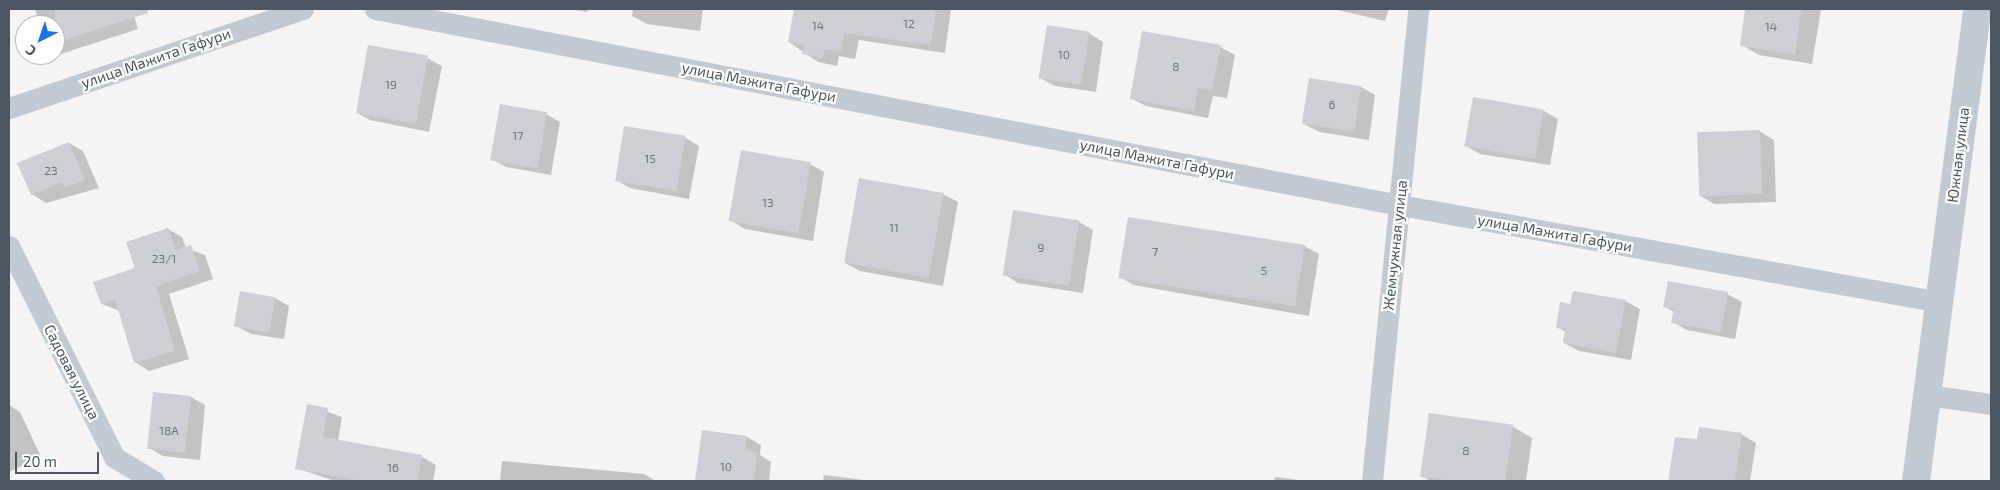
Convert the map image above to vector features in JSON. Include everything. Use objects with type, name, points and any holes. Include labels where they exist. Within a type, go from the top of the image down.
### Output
[{"type":"street","name":"улица Мажита Гафури","points":[[9,108],[303,9]]},
{"type":"street","name":"улица Мажита Гафури","points":[[375,9],[1400,205],[1940,302]]},
{"type":"street","name":"Жемчужная улица","points":[[1372,481],[1418,9]]},
{"type":"street","name":"Южная улица","points":[[1916,481],[1977,9]]},
{"type":"street","name":"Садовая улица","points":[[9,246],[114,458],[154,481]]},
{"type":"street","points":[[1927,395],[1991,404]]},
{"type":"building","points":[[55,9],[147,9],[148,13],[65,40],[65,15],[55,15]]},
{"type":"building","points":[[794,9],[936,9],[931,45],[844,33],[841,52],[825,49],[823,58],[802,54],[804,45],[788,42]]},
{"type":"building","points":[[1745,9],[1801,9],[1795,55],[1740,46]]},
{"type":"building","points":[[1047,25],[1089,32],[1081,85],[1039,78]]},
{"type":"building","points":[[1142,31],[1221,45],[1212,90],[1198,88],[1194,111],[1130,99]]},
{"type":"building","points":[[368,45],[428,56],[416,124],[356,113]]},
{"type":"building","points":[[1309,78],[1361,86],[1354,132],[1302,123]]},
{"type":"building","points":[[1473,97],[1544,110],[1535,159],[1464,146]]},
{"type":"building","points":[[500,104],[547,112],[537,168],[490,160]]},
{"type":"building","points":[[624,126],[685,136],[676,191],[615,181]]},
{"type":"building","points":[[1760,130],[1762,194],[1699,196],[1697,132]]},
{"type":"building","points":[[69,142],[85,180],[65,188],[62,182],[31,195],[17,163]]},
{"type":"building","points":[[741,150],[811,162],[798,233],[728,221]]},
{"type":"building","points":[[859,178],[944,193],[929,278],[844,263]]},
{"type":"building","points":[[1013,210],[1079,220],[1069,286],[1003,275]]},
{"type":"building","points":[[1128,217],[1305,245],[1295,306],[1118,278]]},
{"type":"building","points":[[168,228],[176,250],[191,245],[200,271],[156,286],[175,351],[134,363],[115,299],[101,304],[93,282],[135,268],[126,242]]},
{"type":"building","points":[[1668,281],[1728,292],[1721,332],[1671,323],[1674,309],[1663,307]]},
{"type":"building","points":[[240,291],[275,297],[269,333],[234,326]]},
{"type":"building","points":[[1573,291],[1626,300],[1616,353],[1563,343],[1565,329],[1556,328],[1560,302],[1570,304]]},
{"type":"building","points":[[153,392],[191,396],[185,453],[147,449]]},
{"type":"building","points":[[307,404],[328,408],[323,437],[422,455],[418,481],[360,481],[295,469]]},
{"type":"building","points":[[1429,413],[1513,425],[1505,481],[1453,481],[1420,476]]},
{"type":"building","points":[[1699,427],[1742,433],[1735,481],[1668,481],[1675,437],[1697,439]]},
{"type":"building","points":[[702,430],[747,436],[745,450],[757,452],[754,481],[695,481]]}]
